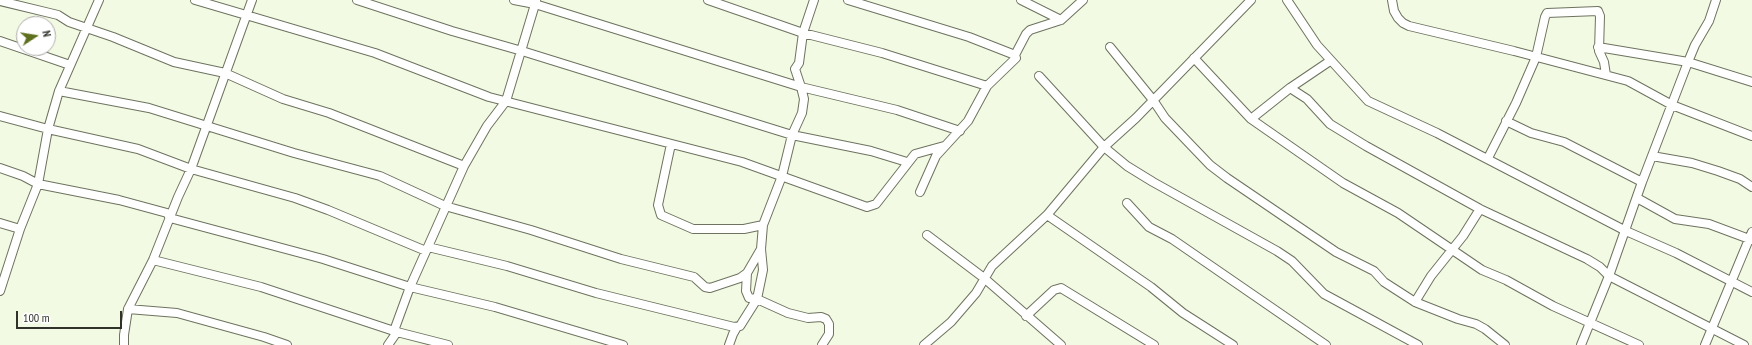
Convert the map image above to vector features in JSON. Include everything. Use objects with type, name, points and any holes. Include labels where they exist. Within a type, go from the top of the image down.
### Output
[{"type":"street","points":[[0,291],[3,273],[38,184],[48,129],[59,91],[99,0]]},
{"type":"street","points":[[195,0],[375,53],[489,98],[506,101],[742,162],[870,207],[876,204],[891,187],[907,162],[915,154],[944,146]]},
{"type":"street","points":[[124,345],[128,309],[153,260],[208,127],[225,73],[252,0]]},
{"type":"street","points":[[357,0],[452,31],[522,50],[792,135],[871,150],[907,162]]},
{"type":"street","points":[[514,0],[536,2],[801,87],[897,110],[960,131]]},
{"type":"street","points":[[708,0],[803,33],[882,53],[987,86]]},
{"type":"street","points":[[729,345],[737,327],[742,323],[758,299],[763,266],[761,250],[763,225],[782,176],[792,135],[802,113],[804,99],[795,69],[798,63],[803,33],[814,0]]},
{"type":"street","points":[[848,0],[969,38],[1015,55]]},
{"type":"street","points":[[1021,0],[1060,20]]},
{"type":"street","points":[[920,192],[936,156],[960,131],[974,112],[987,86],[1016,58],[1015,55],[1026,34],[1030,30],[1060,20],[1083,0]]},
{"type":"street","points":[[924,345],[951,322],[976,293],[992,266],[1047,215],[1104,147],[1153,100],[1251,0]]},
{"type":"street","points":[[1287,0],[1317,45],[1368,101],[1488,158],[1626,231],[1676,253],[1752,292]]},
{"type":"street","points":[[1392,0],[1394,11],[1398,18],[1409,26],[1628,81],[1672,105],[1752,136]]},
{"type":"street","points":[[1581,345],[1610,276],[1642,182],[1688,62],[1695,45],[1709,21],[1716,0]]},
{"type":"street","points":[[0,1],[58,15],[69,22],[174,62],[225,73],[282,99],[329,113],[464,166]]},
{"type":"street","points":[[388,345],[397,332],[395,328],[410,287],[464,166],[487,126],[506,101],[536,2]]},
{"type":"street","points":[[1488,158],[1536,57],[1545,17],[1551,12],[1598,11],[1600,16],[1598,47],[1606,75]]},
{"type":"street","points":[[0,41],[70,65]]},
{"type":"street","points":[[1110,47],[1153,100],[1165,118],[1210,164],[1227,178],[1336,252],[1374,271],[1384,282],[1415,302],[1458,319],[1476,324],[1485,329],[1505,345]]},
{"type":"street","points":[[1598,47],[1688,62],[1752,82]]},
{"type":"street","points":[[1194,58],[1251,119],[1342,183],[1398,213],[1482,270],[1506,280],[1553,306],[1590,321],[1639,345]]},
{"type":"street","points":[[1251,119],[1290,88],[1330,61]]},
{"type":"street","points":[[1039,76],[1104,147],[1127,166],[1152,182],[1292,261],[1324,294],[1418,345]]},
{"type":"street","points":[[1290,88],[1307,99],[1330,124],[1342,132],[1480,209],[1587,259],[1600,267],[1610,276],[1744,345]]},
{"type":"street","points":[[59,91],[149,108],[294,153],[380,176],[445,206],[531,230],[621,258],[694,277],[705,287],[710,288],[740,278],[747,274],[761,250]]},
{"type":"street","points":[[0,116],[48,129],[138,149],[191,169],[295,198],[427,249],[508,266],[596,293],[737,327]]},
{"type":"street","points":[[1506,121],[1531,133],[1564,142],[1642,182]]},
{"type":"street","points":[[671,144],[658,205],[661,215],[692,229],[744,229],[763,225]]},
{"type":"street","points":[[1652,156],[1692,163],[1718,171],[1740,179],[1752,187]]},
{"type":"street","points":[[0,168],[23,176],[38,184],[119,200],[167,213],[170,218],[323,259],[410,287],[495,307],[623,345]]},
{"type":"street","points":[[1637,198],[1675,219],[1709,224],[1751,237],[1705,345]]},
{"type":"street","points":[[1127,203],[1149,227],[1172,239],[1322,344]]},
{"type":"street","points":[[1415,302],[1480,209]]},
{"type":"street","points":[[1047,215],[1151,286],[1183,313],[1232,345]]},
{"type":"street","points":[[0,223],[20,229]]},
{"type":"street","points":[[927,236],[984,278],[1061,345]]},
{"type":"street","points":[[153,260],[260,287],[397,332],[448,345]]},
{"type":"street","points":[[747,274],[748,298],[758,299],[788,312],[808,318],[820,317],[826,319],[829,324],[828,334],[822,345]]},
{"type":"street","points":[[1026,316],[1054,290],[1061,288],[1154,345]]},
{"type":"street","points":[[128,309],[177,314],[264,337],[287,345]]}]
